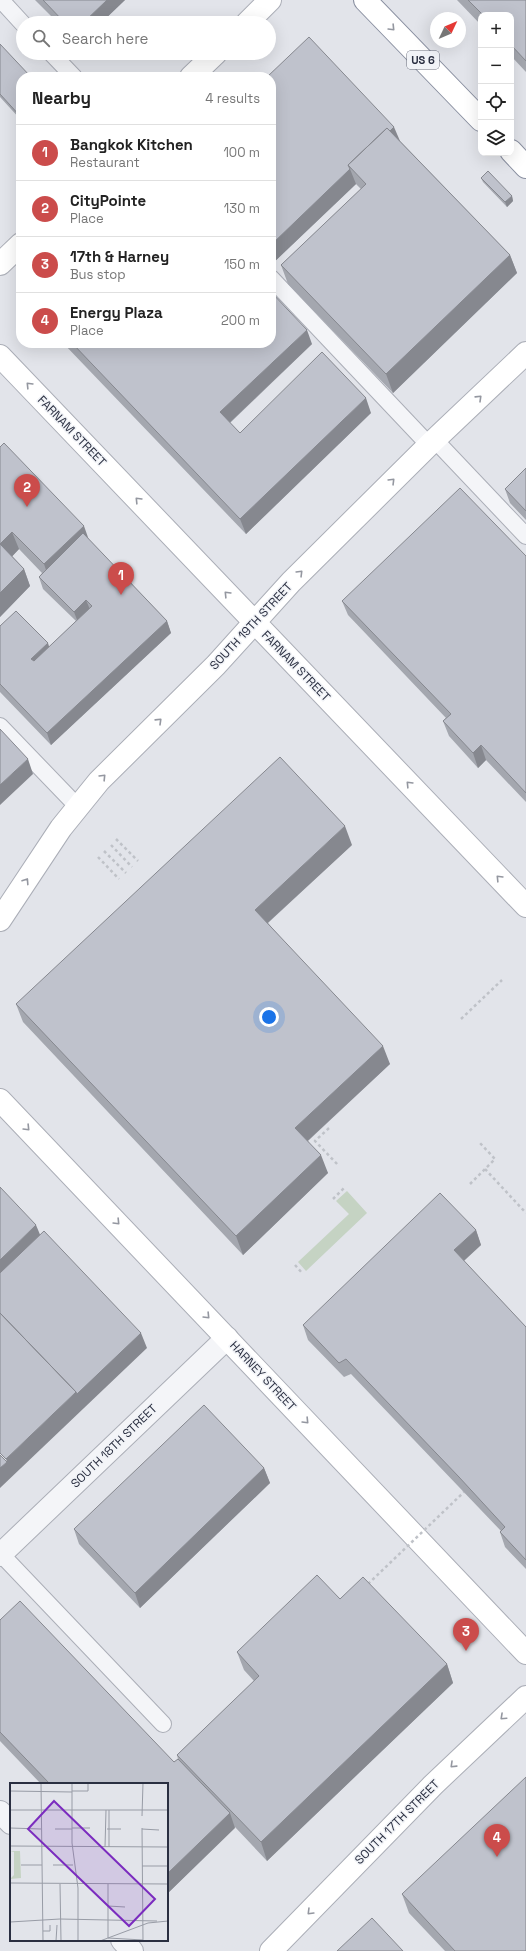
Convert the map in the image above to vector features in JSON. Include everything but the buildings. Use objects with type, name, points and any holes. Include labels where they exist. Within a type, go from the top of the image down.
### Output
[{"type":"main road","points":[[254,16],[270,0]]},
{"type":"main road","name":"US 6","points":[[365,0],[478,117]]},
{"type":"main road","points":[[196,72],[209,60]]},
{"type":"main road","points":[[514,154],[526,167]]},
{"type":"main road","points":[[0,264],[16,249]]},
{"type":"main road","name":"SOUTH 19TH STREET","points":[[0,920],[77,806],[99,781],[216,665],[291,582],[432,442],[526,353]]},
{"type":"main road","name":"FARNAM STREET","points":[[0,356],[526,906]]},
{"type":"main road","name":"HARNEY STREET","points":[[0,1100],[526,1653]]},
{"type":"main road","name":"SOUTH 17TH STREET","points":[[271,1951],[433,1785],[526,1697]]},
{"type":"street","name":"SOUTH 18TH STREET","points":[[0,1554],[227,1338]]},
{"type":"street","points":[[0,1812],[10,1822]]},
{"type":"street","points":[[123,1941],[132,1951]]},
{"type":"lane","points":[[1,0],[16,16]]},
{"type":"lane","points":[[58,60],[69,72]]},
{"type":"lane","points":[[276,283],[526,536]]},
{"type":"lane","points":[[0,726],[77,806]]},
{"type":"lane","points":[[0,1554],[163,1724]]},
{"type":"path","points":[[116,839],[138,861]]},
{"type":"path","points":[[111,845],[132,867]]},
{"type":"path","points":[[104,851],[126,873]]},
{"type":"path","points":[[98,857],[119,879]]},
{"type":"path","points":[[461,1019],[502,980]]},
{"type":"path","points":[[329,1128],[315,1141],[339,1166]]},
{"type":"path","points":[[470,1184],[495,1159],[479,1142]]},
{"type":"path","points":[[485,1169],[526,1213]]},
{"type":"path","points":[[333,1199],[344,1188]]},
{"type":"path","points":[[294,1265],[303,1274]]},
{"type":"path","points":[[363,1589],[464,1492]]},
{"type":"green space","points":[[347,1191],[367,1213],[306,1271],[298,1262],[349,1214],[336,1201]]},
{"type":"place","name":"CityPointe","points":[[27,507]]},
{"type":"place","name":"Bangkok Kitchen","points":[[121,595]]},
{"type":"place","name":"17th & Harney","points":[[466,1651]]},
{"type":"place","name":"Energy Plaza","points":[[497,1857]]}]
